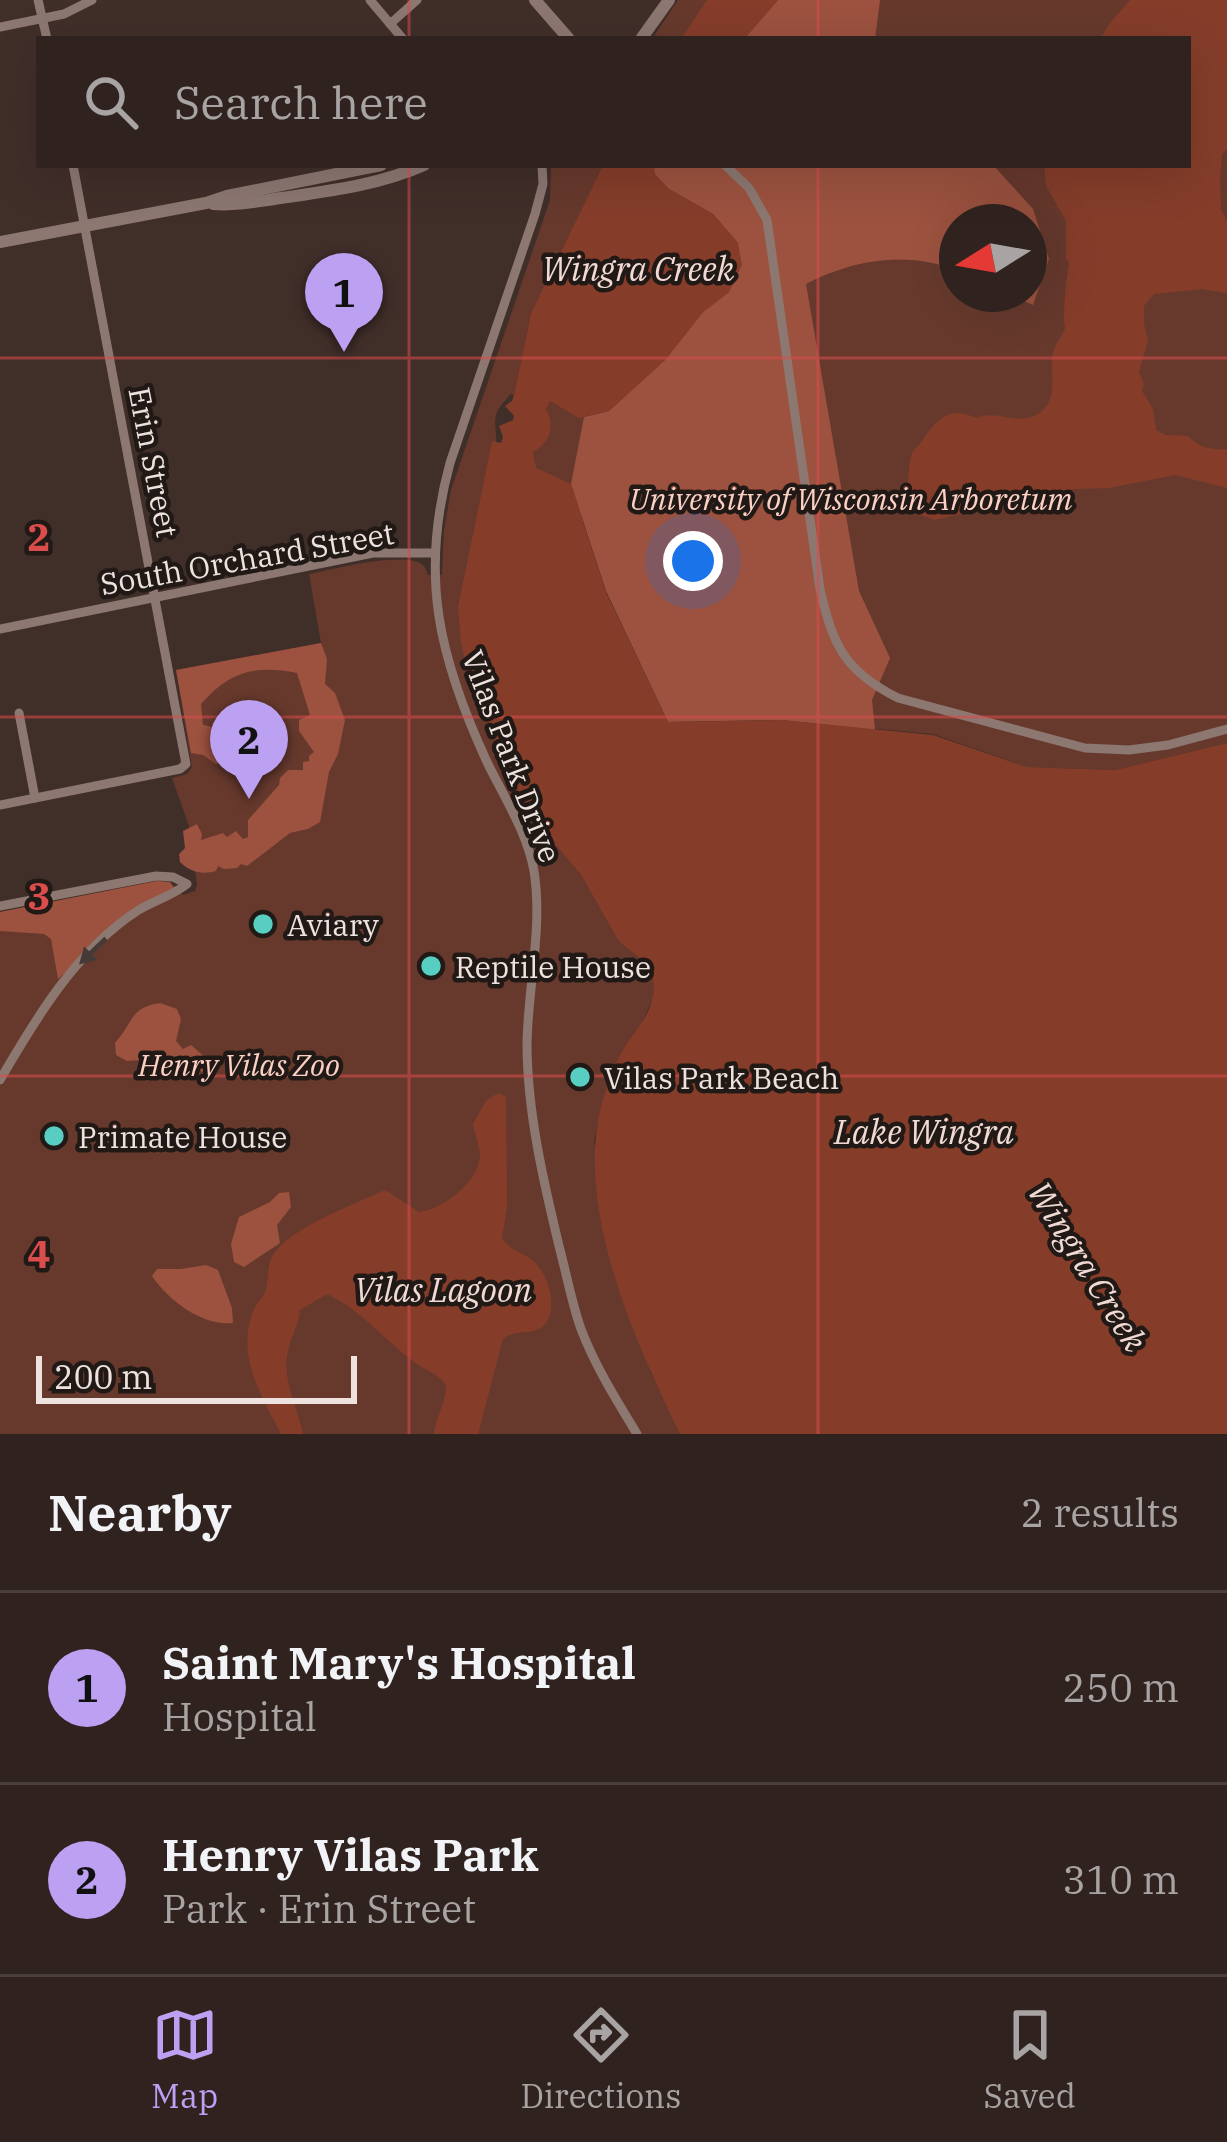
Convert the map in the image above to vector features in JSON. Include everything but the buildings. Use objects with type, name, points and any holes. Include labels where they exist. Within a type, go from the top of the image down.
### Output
[{"type":"street","points":[[38,0],[46,36]]},
{"type":"street","points":[[0,27],[64,14],[92,0]]},
{"type":"street","points":[[370,0],[400,36]]},
{"type":"street","points":[[390,24],[417,0]]},
{"type":"street","points":[[535,0],[566,36]]},
{"type":"street","points":[[643,36],[669,0]]},
{"type":"street","name":"Erin Street","points":[[35,798],[184,767],[186,761],[74,168]]},
{"type":"street","points":[[0,242],[366,168]]},
{"type":"street","points":[[206,203],[320,192],[416,168]]},
{"type":"street","name":"Vilas Park Drive","points":[[542,168],[535,214],[439,500],[433,554],[440,626],[451,674],[468,721],[526,842],[535,878],[527,1067],[554,1227],[580,1327],[637,1434]]},
{"type":"street","points":[[728,168],[749,188],[767,220],[820,589],[828,625],[846,659],[869,684],[898,698],[1084,748],[1168,746],[1227,729]]},
{"type":"street","name":"South Orchard Street","points":[[0,629],[373,553],[433,554]]},
{"type":"street","points":[[0,805],[35,798],[19,713]]},
{"type":"street","points":[[0,906],[156,876],[179,878],[188,884],[137,911],[77,965],[45,1006],[0,1080]]},
{"type":"green space","name":"University of Wisconsin Arboretum","points":[[678,0],[1227,0],[1227,743],[1115,770],[1027,767],[933,734],[782,720],[535,468],[533,451],[550,428],[546,408],[550,401],[665,360],[654,168],[1191,168],[1191,36],[654,36]]},
{"type":"green space","name":"Henry Vilas Zoo","points":[[551,168],[602,168],[531,313],[514,395],[497,412],[496,442],[492,442],[458,606],[529,813],[581,875],[619,942],[654,968],[653,998],[622,1052],[604,1096],[594,1141],[650,1371],[680,1434],[0,1434],[0,912],[157,881],[170,882],[183,895],[195,891],[189,826],[172,778],[187,774],[192,767],[176,670],[321,643],[309,574],[403,560],[416,561],[428,575],[442,575],[451,490],[550,200]]},
{"type":"shaded area","points":[[778,0],[880,0],[875,36],[747,36]]},
{"type":"shaded area","points":[[654,168],[996,168],[1028,204],[939,204],[939,265],[880,261],[842,269],[806,284],[859,591],[890,658],[872,700],[875,730],[782,720],[668,722],[606,591],[571,484],[584,417],[609,411],[665,360],[703,312],[729,292],[738,243],[713,214],[669,189]]},
{"type":"shaded area","points":[[321,643],[327,659],[325,684],[335,693],[345,720],[320,822],[290,833],[247,866],[218,866],[206,873],[188,868],[180,862],[179,854],[185,848],[183,831],[197,824],[201,840],[236,831],[243,839],[248,837],[248,820],[280,778],[288,770],[303,770],[303,762],[314,752],[299,731],[299,720],[310,715],[297,673],[268,670],[233,678],[201,704],[203,725],[223,737],[227,761],[216,764],[191,753],[176,670]]},
{"type":"shaded area","points":[[170,882],[174,888],[139,905],[58,979],[51,939],[44,934],[0,931],[0,912]]},
{"type":"shaded area","points":[[160,1003],[177,1009],[181,1019],[176,1041],[183,1049],[191,1045],[208,1060],[207,1070],[189,1065],[175,1070],[154,1059],[127,1061],[116,1055],[115,1043],[133,1017]]},
{"type":"shaded area","points":[[289,1192],[291,1207],[277,1225],[280,1243],[244,1267],[234,1262],[231,1244],[239,1217]]},
{"type":"shaded area","points":[[206,1265],[218,1270],[233,1323],[187,1310],[152,1276],[157,1269]]},
{"type":"water","points":[[707,0],[778,0],[747,36],[683,36]]},
{"type":"water","points":[[1130,0],[1227,0],[1227,149],[1220,179],[1221,210],[1227,221],[1227,293],[1202,289],[1154,294],[1144,306],[1148,341],[1139,372],[1156,430],[1227,449],[1227,488],[1175,475],[1109,488],[1074,489],[1010,508],[994,506],[935,520],[918,514],[909,505],[911,457],[938,421],[958,413],[976,418],[1030,417],[1049,401],[1053,353],[1065,328],[1069,263],[1066,221],[1046,186],[1044,168],[1191,168],[1191,36],[1102,36]]},
{"type":"water","name":"Lake Wingra","points":[[602,168],[654,168],[669,189],[713,214],[738,243],[742,265],[729,292],[703,312],[665,360],[609,411],[579,418],[550,401],[546,409],[550,434],[533,452],[536,468],[571,484],[606,592],[668,722],[782,720],[933,735],[1027,767],[1115,770],[1227,743],[1227,1434],[680,1434],[612,1269],[595,1180],[604,1096],[621,1053],[651,1004],[653,968],[619,942],[581,875],[529,813],[471,688],[461,642],[458,606],[492,441],[501,443],[499,426],[513,420],[505,406],[514,395],[531,313]]},
{"type":"water","name":"Vilas Lagoon","points":[[498,1093],[506,1097],[507,1208],[502,1238],[538,1266],[548,1284],[551,1305],[539,1329],[503,1339],[478,1434],[434,1434],[445,1383],[327,1294],[300,1310],[287,1357],[289,1386],[303,1434],[281,1434],[253,1374],[247,1342],[272,1257],[307,1227],[385,1190],[419,1212],[449,1200],[479,1164],[473,1124],[486,1101]]},
{"type":"place","name":"Saint Mary's Hospital","points":[[344,352]]},
{"type":"place","name":"Henry Vilas Park","points":[[249,799]]},
{"type":"place","name":"Aviary","points":[[263,924]]},
{"type":"place","name":"Reptile House","points":[[431,966]]},
{"type":"place","name":"Vilas Park Beach","points":[[580,1077]]},
{"type":"place","name":"Primate House","points":[[54,1136]]},
{"type":"water label","name":"Wingra Creek","points":[[638,268]]},
{"type":"water label","name":"Wingra Creek","points":[[1088,1266]]}]
